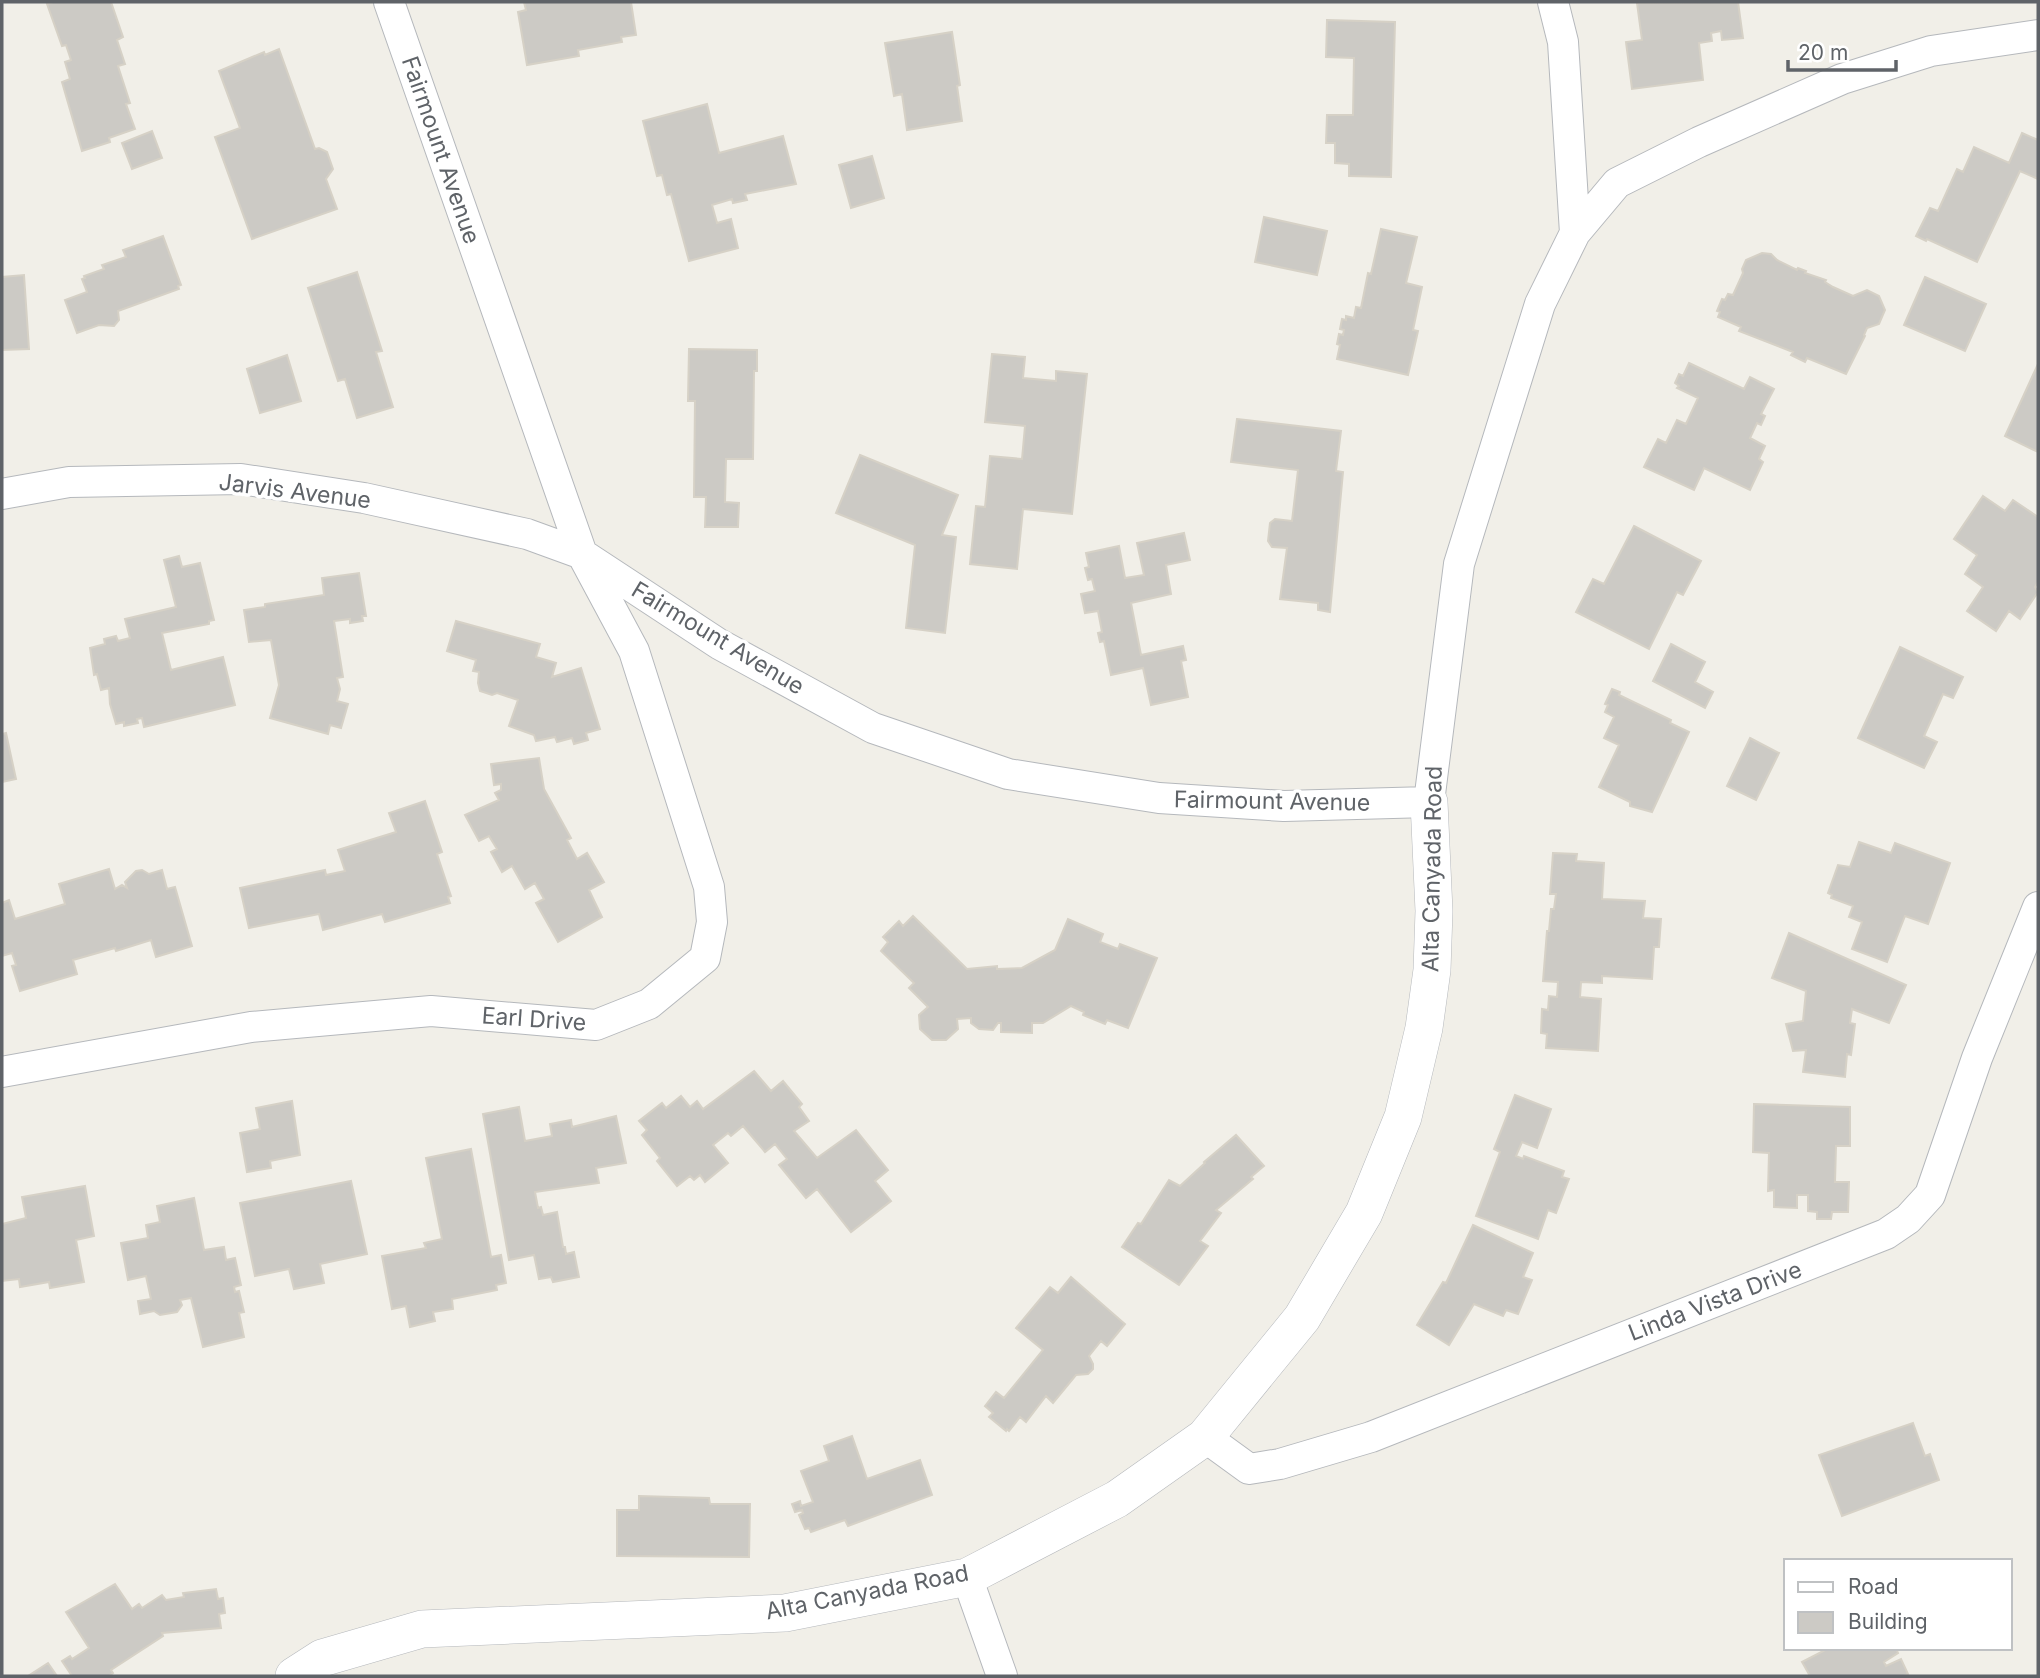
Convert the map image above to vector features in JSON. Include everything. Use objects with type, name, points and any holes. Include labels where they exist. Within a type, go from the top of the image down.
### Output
[{"type":"street","name":"Fairmount Avenue","points":[[389,2],[582,554],[719,644],[873,727],[1008,774],[1159,798],[1284,806],[1429,802]]},
{"type":"street","points":[[1553,2],[1563,42],[1575,233]]},
{"type":"street","name":"Alta Canyada Road","points":[[294,1676],[322,1658],[422,1629],[785,1613],[967,1577],[1117,1499],[1205,1437],[1302,1318],[1364,1213],[1403,1117],[1424,1028],[1432,970],[1434,911],[1429,802],[1460,564],[1540,304],[1575,233],[1617,183],[1699,142],[1842,79],[1931,51],[2038,35]]},
{"type":"street","name":"Jarvis Avenue","points":[[2,494],[69,482],[241,479],[377,500],[527,534],[582,554]]},
{"type":"street","name":"Earl Drive","points":[[2,1072],[251,1027],[431,1011],[596,1025],[649,1004],[705,958],[712,922],[709,887],[634,651],[582,554]]},
{"type":"street","name":"Linda Vista Drive","points":[[1205,1437],[1249,1469],[1280,1464],[1371,1437],[1886,1234],[1908,1219],[1930,1195],[1977,1059],[2038,907]]},
{"type":"street","points":[[967,1577],[1002,1676]]},
{"type":"building","points":[[111,2],[123,37],[117,40],[125,64],[118,66],[130,103],[126,104],[135,129],[109,138],[110,142],[82,151],[62,82],[70,79],[65,62],[71,60],[66,45],[62,46],[47,4]]},
{"type":"building","points":[[524,2],[631,2],[636,35],[621,37],[622,42],[578,50],[579,56],[527,65],[518,12],[526,10]]},
{"type":"building","points":[[1738,2],[1743,38],[1722,40],[1721,31],[1711,33],[1712,41],[1699,43],[1703,80],[1632,89],[1626,42],[1642,40],[1637,3]]},
{"type":"building","points":[[1327,20],[1395,22],[1391,177],[1349,176],[1349,164],[1335,163],[1335,143],[1326,143],[1327,115],[1353,115],[1354,58],[1326,57]]},
{"type":"building","points":[[952,32],[962,121],[907,130],[902,94],[894,96],[885,43]]},
{"type":"building","points":[[279,49],[315,149],[327,152],[333,169],[326,179],[337,209],[252,239],[215,137],[240,128],[219,71],[264,52],[265,55]]},
{"type":"building","points":[[707,104],[719,153],[783,136],[796,184],[745,194],[747,200],[733,203],[732,199],[712,205],[717,223],[731,219],[738,248],[689,261],[671,194],[667,195],[662,175],[657,176],[643,121]]},
{"type":"building","points":[[152,131],[162,158],[132,169],[122,143]]},
{"type":"building","points":[[2022,133],[2038,140],[2038,179],[2020,171],[1977,262],[1916,236],[1930,208],[1938,211],[1957,169],[1963,172],[1974,147],[2009,163]]},
{"type":"building","points":[[872,156],[884,198],[851,208],[839,165]]},
{"type":"building","points":[[1264,217],[1327,231],[1317,275],[1255,262]]},
{"type":"building","points":[[1381,229],[1417,237],[1406,283],[1422,287],[1413,330],[1418,331],[1408,375],[1337,359],[1339,334],[1343,335],[1344,330],[1340,329],[1342,319],[1346,320],[1346,316],[1354,318],[1356,307],[1361,308]]},
{"type":"building","points":[[163,236],[181,285],[178,286],[179,289],[118,311],[119,320],[114,326],[99,325],[77,333],[65,300],[87,292],[82,279],[84,276],[104,269],[102,265],[126,257],[123,250]]},
{"type":"building","points":[[1762,253],[1771,254],[1777,260],[1826,280],[1825,282],[1833,287],[1853,296],[1867,290],[1879,296],[1885,310],[1879,324],[1867,328],[1846,374],[1807,358],[1805,362],[1791,355],[1793,352],[1739,331],[1741,327],[1718,317],[1720,312],[1717,311],[1722,299],[1725,300],[1728,294],[1733,295],[1746,260]]},
{"type":"building","points":[[357,272],[382,351],[376,352],[393,407],[357,418],[345,379],[338,381],[308,288]]},
{"type":"building","points":[[24,275],[29,349],[2,350],[2,277]]},
{"type":"building","points":[[1925,277],[1986,304],[1965,351],[1904,325]]},
{"type":"building","points":[[689,349],[757,350],[757,371],[754,371],[753,459],[726,459],[725,502],[739,503],[738,527],[705,527],[706,497],[694,497],[695,401],[688,401]]},
{"type":"building","points":[[992,354],[1025,357],[1023,378],[1056,381],[1056,371],[1087,374],[1072,514],[1023,509],[1017,569],[970,564],[976,506],[985,507],[990,456],[1022,459],[1025,426],[985,422]]},
{"type":"building","points":[[287,355],[301,401],[260,413],[247,369]]},
{"type":"building","points":[[1689,363],[1744,389],[1750,377],[1774,389],[1761,414],[1765,416],[1761,425],[1757,423],[1750,438],[1765,446],[1759,459],[1763,462],[1750,490],[1704,468],[1694,490],[1644,467],[1658,439],[1666,443],[1677,420],[1686,424],[1698,398],[1677,388],[1679,386],[1675,383],[1679,374],[1683,376]]},
{"type":"building","points":[[2038,364],[2038,452],[2005,436]]},
{"type":"building","points":[[1237,419],[1341,431],[1336,471],[1343,472],[1330,612],[1318,610],[1318,603],[1280,599],[1287,548],[1272,547],[1268,541],[1270,523],[1275,519],[1292,521],[1298,470],[1231,462]]},
{"type":"building","points":[[860,455],[958,495],[942,535],[956,537],[945,633],[906,628],[915,545],[836,513]]},
{"type":"building","points":[[1983,496],[2005,511],[2013,500],[2038,517],[2038,582],[2035,587],[2038,592],[2020,619],[2009,611],[1996,631],[1967,611],[1983,587],[1965,574],[1977,555],[1954,539]]},
{"type":"building","points":[[1634,526],[1701,561],[1683,595],[1677,592],[1649,649],[1576,612],[1593,579],[1604,584]]},
{"type":"building","points":[[1184,533],[1190,560],[1166,565],[1171,594],[1131,603],[1141,655],[1183,646],[1186,660],[1181,661],[1188,697],[1151,705],[1143,668],[1111,675],[1104,641],[1100,642],[1098,633],[1102,632],[1098,611],[1085,613],[1081,594],[1095,591],[1085,568],[1089,567],[1086,553],[1119,546],[1125,578],[1144,575],[1137,543]]},
{"type":"building","points":[[179,556],[182,567],[200,563],[214,620],[209,621],[209,624],[162,633],[171,670],[223,657],[235,705],[144,727],[142,718],[137,719],[138,723],[124,726],[124,722],[116,724],[109,688],[101,690],[97,674],[94,675],[90,648],[105,644],[104,639],[116,636],[118,641],[130,638],[125,619],[176,607],[164,560]]},
{"type":"building","points":[[359,573],[366,616],[362,616],[363,621],[334,621],[343,677],[337,678],[340,689],[337,701],[348,704],[341,728],[330,725],[328,734],[270,718],[279,685],[271,640],[249,642],[244,610],[324,595],[322,578]]},
{"type":"building","points":[[456,621],[540,644],[536,657],[556,663],[552,677],[581,668],[600,729],[586,733],[588,740],[574,744],[572,738],[557,742],[555,737],[536,741],[534,735],[509,726],[518,700],[480,691],[479,672],[473,671],[476,660],[447,651]]},
{"type":"building","points":[[1671,644],[1705,662],[1695,682],[1713,692],[1705,708],[1653,681]]},
{"type":"building","points":[[1900,647],[1963,677],[1953,698],[1943,694],[1924,736],[1937,742],[1924,768],[1858,738]]},
{"type":"building","points":[[1612,689],[1689,732],[1652,812],[1630,806],[1630,802],[1599,787],[1619,745],[1604,738],[1614,717],[1605,712],[1608,705],[1605,704]]},
{"type":"building","points":[[6,733],[16,779],[2,782],[2,734]]},
{"type":"building","points":[[1750,738],[1779,753],[1756,800],[1727,786]]},
{"type":"building","points":[[539,758],[544,789],[571,838],[567,840],[577,859],[587,853],[604,882],[589,890],[602,917],[558,942],[536,903],[544,899],[535,883],[525,889],[512,866],[502,872],[491,852],[497,849],[489,836],[479,841],[465,815],[499,800],[495,793],[501,790],[501,784],[494,785],[491,764]]},
{"type":"building","points":[[425,801],[442,852],[437,854],[451,896],[448,897],[450,903],[385,922],[382,914],[323,930],[319,914],[249,928],[240,888],[325,870],[326,875],[345,871],[338,850],[396,832],[389,813]]},
{"type":"building","points":[[1859,842],[1891,853],[1895,843],[1950,863],[1928,924],[1905,916],[1887,962],[1852,949],[1862,922],[1849,917],[1853,906],[1831,898],[1832,895],[1828,893],[1838,865],[1850,867]]},
{"type":"building","points":[[1553,853],[1577,854],[1576,861],[1604,863],[1602,899],[1645,901],[1643,918],[1661,919],[1659,947],[1654,947],[1652,979],[1602,976],[1602,983],[1581,982],[1580,997],[1601,999],[1598,1051],[1546,1048],[1547,1034],[1541,1033],[1542,1009],[1548,1010],[1549,996],[1557,997],[1558,982],[1543,981],[1547,931],[1556,894],[1550,894]]},
{"type":"building","points":[[109,869],[115,889],[122,885],[127,888],[125,882],[136,871],[142,870],[149,874],[162,870],[167,889],[175,887],[192,946],[156,957],[151,940],[116,951],[115,948],[73,960],[77,974],[20,991],[12,966],[16,965],[12,953],[2,956],[2,903],[9,900],[15,919],[65,904],[59,884]]},
{"type":"building","points":[[913,916],[967,969],[997,966],[997,969],[1022,968],[1055,950],[1068,919],[1103,934],[1100,942],[1118,949],[1120,944],[1157,958],[1128,1028],[1107,1020],[1105,1024],[1083,1015],[1084,1012],[1071,1006],[1043,1023],[1032,1023],[1032,1033],[1001,1032],[1001,1023],[993,1030],[979,1029],[971,1023],[971,1018],[957,1019],[958,1029],[946,1040],[932,1040],[920,1029],[919,1015],[928,1007],[909,988],[914,983],[881,951],[888,942],[883,937],[899,921],[903,926]]},
{"type":"building","points":[[1789,933],[1906,985],[1889,1023],[1852,1009],[1850,1023],[1855,1024],[1851,1055],[1847,1054],[1845,1077],[1803,1072],[1806,1050],[1793,1051],[1786,1024],[1803,1021],[1806,991],[1772,978]]},
{"type":"building","points":[[754,1071],[771,1091],[783,1081],[802,1104],[799,1107],[809,1121],[794,1131],[817,1158],[856,1130],[888,1170],[875,1181],[891,1201],[851,1232],[817,1189],[806,1198],[779,1165],[787,1159],[775,1144],[765,1152],[743,1126],[731,1136],[728,1133],[713,1145],[728,1163],[705,1182],[700,1175],[694,1180],[690,1176],[677,1186],[657,1161],[660,1158],[642,1135],[647,1130],[639,1121],[662,1103],[666,1108],[681,1096],[690,1107],[697,1101],[703,1109]]},
{"type":"building","points":[[1515,1095],[1551,1109],[1537,1148],[1522,1142],[1516,1156],[1523,1159],[1524,1156],[1564,1171],[1562,1177],[1569,1179],[1556,1213],[1548,1210],[1538,1239],[1476,1216],[1500,1152],[1494,1149]]},
{"type":"building","points":[[292,1101],[300,1155],[270,1161],[271,1168],[247,1172],[240,1133],[260,1129],[256,1108]]},
{"type":"building","points":[[1754,1104],[1850,1107],[1850,1146],[1836,1146],[1835,1182],[1849,1182],[1848,1212],[1832,1212],[1831,1219],[1817,1219],[1817,1212],[1808,1211],[1808,1195],[1797,1195],[1797,1208],[1774,1207],[1774,1190],[1768,1191],[1769,1153],[1753,1152]]},
{"type":"building","points":[[519,1107],[525,1141],[552,1136],[550,1124],[571,1120],[572,1127],[616,1116],[626,1163],[596,1168],[599,1183],[535,1192],[538,1208],[541,1207],[543,1215],[557,1212],[563,1247],[566,1254],[574,1252],[579,1277],[553,1282],[551,1277],[539,1279],[534,1255],[509,1260],[483,1114]]},
{"type":"building","points":[[1236,1135],[1264,1166],[1251,1177],[1253,1179],[1216,1210],[1221,1213],[1200,1241],[1208,1246],[1179,1285],[1122,1247],[1138,1223],[1141,1224],[1169,1180],[1180,1186]]},
{"type":"building","points":[[471,1149],[491,1257],[501,1255],[506,1283],[496,1285],[497,1290],[452,1299],[453,1309],[433,1312],[435,1321],[410,1327],[406,1306],[392,1309],[382,1256],[426,1248],[424,1243],[442,1239],[426,1158]]},
{"type":"building","points":[[351,1181],[367,1254],[320,1264],[324,1283],[294,1289],[289,1269],[255,1276],[240,1203]]},
{"type":"building","points":[[85,1186],[94,1236],[76,1240],[84,1282],[50,1288],[49,1282],[20,1287],[19,1279],[2,1281],[2,1224],[26,1218],[22,1197]]},
{"type":"building","points":[[194,1198],[204,1250],[224,1247],[226,1260],[235,1258],[241,1285],[234,1287],[235,1292],[239,1291],[244,1312],[239,1313],[244,1337],[203,1347],[191,1298],[180,1300],[182,1305],[177,1312],[160,1315],[154,1311],[140,1314],[138,1301],[151,1299],[146,1276],[128,1280],[121,1243],[148,1238],[146,1225],[160,1222],[157,1206]]},
{"type":"building","points":[[1473,1225],[1533,1253],[1523,1277],[1532,1280],[1518,1314],[1506,1310],[1503,1316],[1474,1304],[1449,1345],[1417,1325],[1443,1282],[1446,1283]]},
{"type":"building","points":[[1071,1277],[1125,1324],[1107,1346],[1101,1341],[1089,1356],[1093,1369],[1088,1374],[1076,1375],[1053,1403],[1046,1396],[1026,1422],[1020,1417],[1009,1431],[1006,1431],[989,1417],[993,1413],[985,1406],[996,1392],[1004,1398],[1043,1350],[1016,1328],[1050,1287],[1058,1293]]},
{"type":"building","points":[[1913,1423],[1925,1456],[1930,1454],[1939,1480],[1842,1516],[1819,1455]]},
{"type":"building","points":[[852,1436],[867,1479],[920,1460],[932,1495],[848,1526],[845,1520],[811,1532],[809,1528],[805,1529],[799,1515],[803,1513],[802,1510],[795,1512],[792,1504],[800,1501],[801,1506],[813,1502],[801,1471],[829,1461],[824,1446]]},
{"type":"building","points":[[639,1496],[709,1498],[710,1504],[750,1504],[749,1557],[617,1556],[617,1510],[639,1510]]},
{"type":"building","points":[[115,1584],[132,1609],[139,1604],[142,1608],[162,1595],[166,1600],[184,1597],[183,1593],[216,1589],[218,1599],[223,1598],[225,1613],[219,1614],[221,1628],[162,1633],[163,1636],[111,1670],[113,1673],[109,1676],[72,1676],[62,1661],[70,1656],[72,1659],[89,1648],[66,1612]]},
{"type":"building","points":[[1825,1650],[1897,1650],[1898,1653],[1884,1662],[1886,1666],[1901,1659],[1908,1674],[1810,1676],[1802,1662]]},
{"type":"building","points":[[48,1663],[57,1676],[28,1676]]}]
